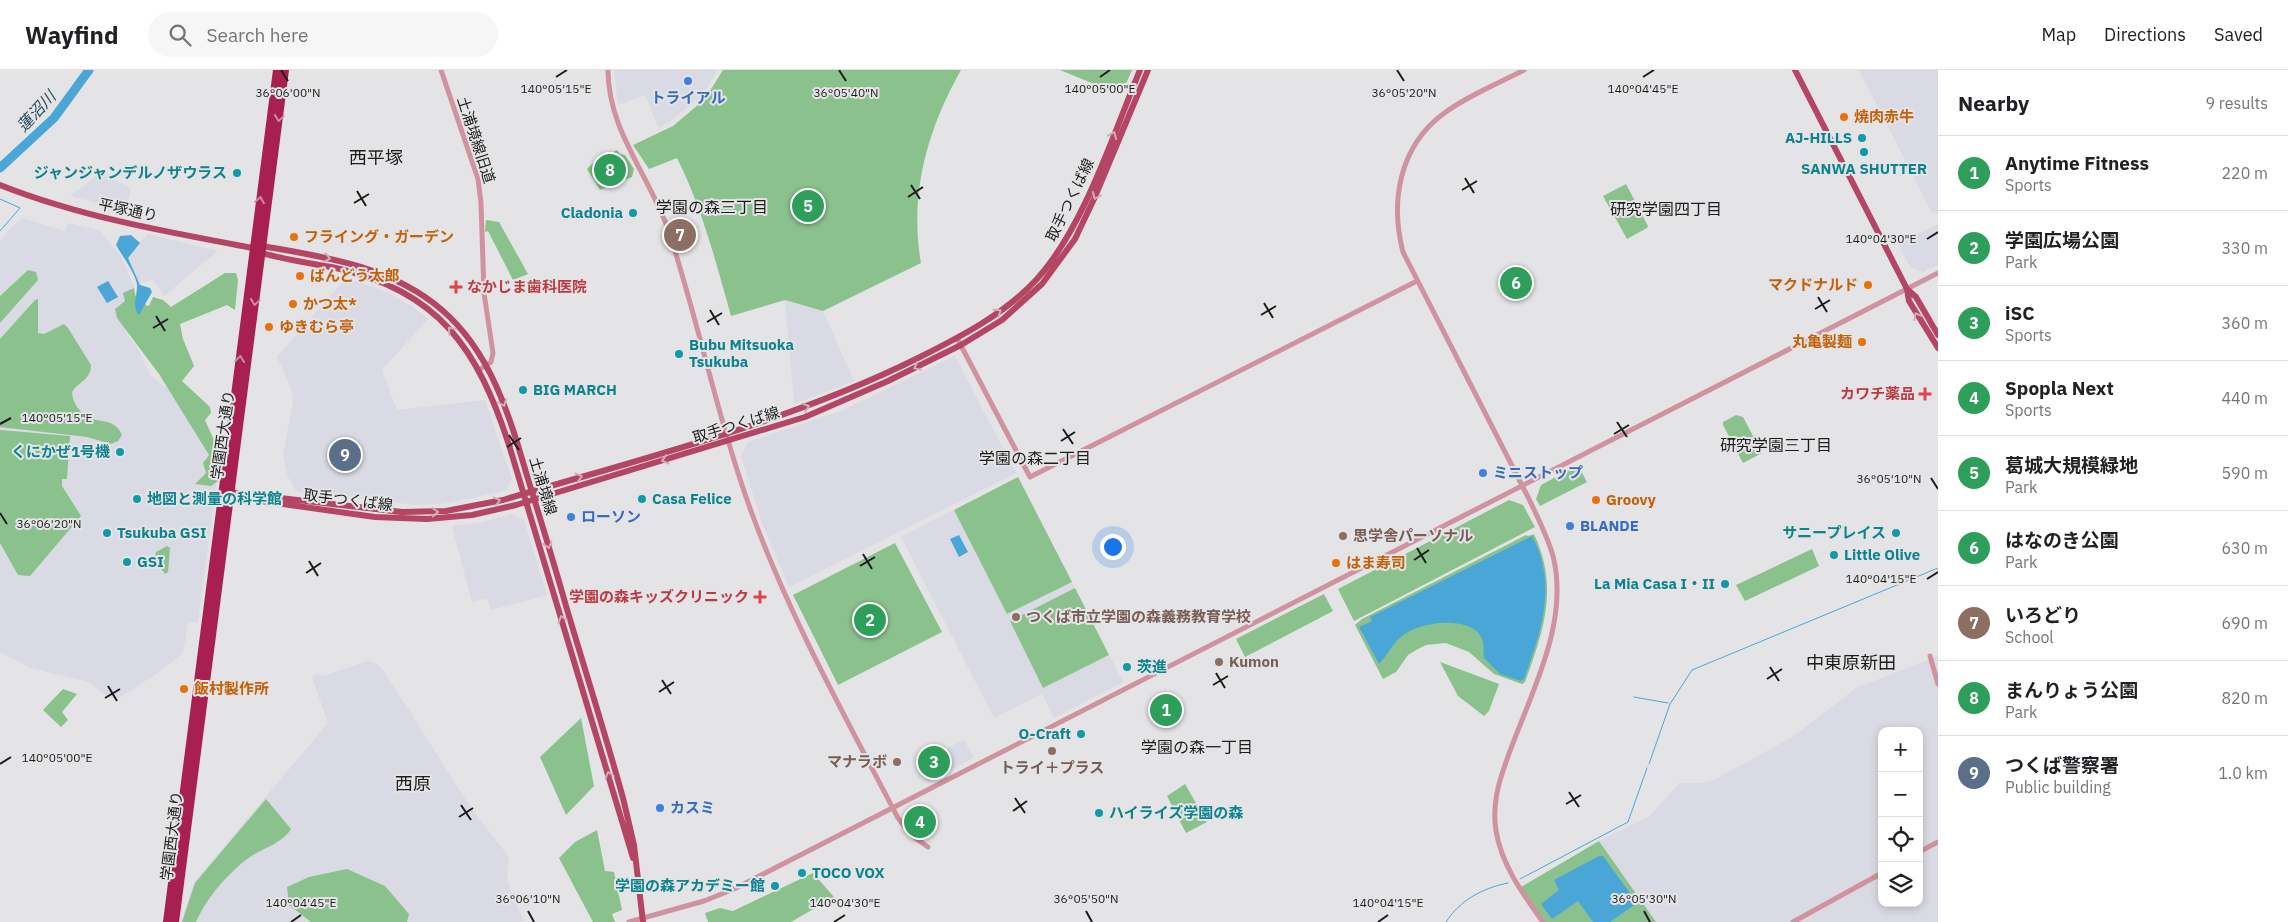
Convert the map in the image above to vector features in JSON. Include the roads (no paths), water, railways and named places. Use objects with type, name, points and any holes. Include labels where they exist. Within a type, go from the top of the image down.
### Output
[{"type":"highway","name":"学園西大通り","points":[[175,922],[227,494],[253,248],[277,70]]},
{"type":"highway","name":"学園西大通り","points":[[167,922],[262,250],[285,70]]},
{"type":"main road","name":"取手つくば線","points":[[227,494],[402,512],[442,512],[470,508],[532,491],[823,402],[885,374],[957,338],[1012,303],[1037,279],[1059,252],[1088,196],[1140,70]]},
{"type":"main road","name":"取手つくば線","points":[[227,494],[375,516],[427,520],[472,515],[527,501],[781,425],[855,397],[961,345],[1016,309],[1042,284],[1065,256],[1094,199],[1148,70]]},
{"type":"main road","points":[[1795,70],[1907,289],[1909,301],[1938,348]]},
{"type":"main road","name":"平塚通り","points":[[0,185],[55,205],[110,220],[262,250]]},
{"type":"main road","name":"土浦境線","points":[[262,250],[348,262],[396,280],[442,310],[469,339],[486,366],[508,414],[623,798],[638,872],[643,920]]},
{"type":"main road","name":"土浦境線","points":[[262,250],[345,270],[398,288],[423,304],[451,329],[479,370],[499,414],[527,501],[638,872]]},
{"type":"main road","points":[[1907,289],[1916,297],[1938,335]]},
{"type":"street","name":"土浦境線旧道","points":[[441,70],[480,188],[484,293],[493,350],[492,359],[486,366]]},
{"type":"street","points":[[608,70],[615,117],[665,221],[750,510],[781,587],[893,808],[905,829],[928,847]]},
{"type":"street","points":[[1524,70],[1444,113],[1426,128],[1405,163],[1398,188],[1397,229],[1403,252],[1542,526],[1553,557],[1557,605],[1551,638],[1501,775],[1497,789],[1495,818],[1496,832],[1504,859],[1516,884],[1543,922]]},
{"type":"street","points":[[629,922],[643,920],[734,889],[1938,273]]},
{"type":"street","points":[[957,338],[1030,477],[1417,281]]},
{"type":"street","points":[[479,370],[486,366]]},
{"type":"street","points":[[1930,656],[1938,684]]},
{"type":"street","points":[[1923,850],[1938,842]]},
{"type":"street","points":[[1794,922],[1878,875]]},
{"type":"water","points":[[131,235],[140,243],[128,258],[140,285],[150,288],[152,292],[139,315],[135,308],[136,279],[116,245],[120,236]]},
{"type":"water","points":[[108,281],[118,297],[107,303],[97,287]]},
{"type":"water","points":[[959,535],[968,552],[959,557],[950,539]]},
{"type":"water","points":[[1532,536],[1540,554],[1544,572],[1544,608],[1536,644],[1524,679],[1521,681],[1500,674],[1484,658],[1483,643],[1480,635],[1464,625],[1453,623],[1429,625],[1408,632],[1398,640],[1379,664],[1359,627],[1372,621],[1370,617]]},
{"type":"water","points":[[1599,856],[1603,856],[1637,903],[1610,922],[1593,922],[1578,901],[1552,919],[1541,904],[1559,890],[1554,880]]},
{"type":"waterway","name":"蓮沼川","points":[[0,168],[54,118],[89,70]]},
{"type":"waterway","points":[[0,199],[20,208],[0,231]]},
{"type":"waterway","points":[[1649,764],[1670,704],[1692,670],[1938,568]]},
{"type":"waterway","points":[[1634,697],[1668,703]]},
{"type":"waterway","points":[[1520,879],[1628,822],[1647,768]]},
{"type":"waterway","points":[[1446,922],[1465,901],[1490,888],[1508,883]]},
{"type":"place","name":"トライアル","points":[[688,81]]},
{"type":"place","name":"焼肉赤牛","points":[[1844,117]]},
{"type":"place","name":"AJ-HILLS","points":[[1862,138]]},
{"type":"place","name":"SANWA SHUTTER","points":[[1864,152]]},
{"type":"place","name":"まんりょう公園","points":[[610,170]]},
{"type":"place","name":"ジャンジャンデルノザウラス","points":[[237,173]]},
{"type":"place","name":"葛城大規模緑地","points":[[808,206]]},
{"type":"place","name":"Cladonia","points":[[633,213]]},
{"type":"place","name":"いろどり","points":[[680,235]]},
{"type":"place","name":"フライング・ガーデン","points":[[294,237]]},
{"type":"place","name":"ばんどう太郎","points":[[300,276]]},
{"type":"place","name":"はなのき公園","points":[[1516,283]]},
{"type":"place","name":"マクドナルド","points":[[1868,285]]},
{"type":"place","name":"なかじま歯科医院","points":[[456,287]]},
{"type":"place","name":"かつ太*","points":[[293,304]]},
{"type":"place","name":"ゆきむら亭","points":[[269,327]]},
{"type":"place","name":"丸亀製麺","points":[[1862,342]]},
{"type":"place","name":"Bubu Mitsuoka Tsukuba","points":[[679,354]]},
{"type":"place","name":"BIG MARCH","points":[[523,390]]},
{"type":"place","name":"カワチ薬品","points":[[1925,394]]},
{"type":"place","name":"くにかぜ1号機","points":[[120,452]]},
{"type":"place","name":"つくば警察署","points":[[345,455]]},
{"type":"place","name":"ミニストップ","points":[[1483,473]]},
{"type":"place","name":"地図と測量の科学館","points":[[137,499]]},
{"type":"place","name":"Casa Felice","points":[[642,499]]},
{"type":"place","name":"Groovy","points":[[1596,500]]},
{"type":"place","name":"ローソン","points":[[571,517]]},
{"type":"place","name":"BLANDE","points":[[1570,526]]},
{"type":"place","name":"Tsukuba GSI","points":[[107,533]]},
{"type":"place","name":"サニープレイス","points":[[1896,533]]},
{"type":"place","name":"思学舎パーソナル","points":[[1343,536]]},
{"type":"place","name":"Little Olive","points":[[1834,555]]},
{"type":"place","name":"GSI","points":[[127,562]]},
{"type":"place","name":"はま寿司","points":[[1336,563]]},
{"type":"place","name":"La Mia Casa I・II","points":[[1725,584]]},
{"type":"place","name":"学園の森キッズクリニック","points":[[760,597]]},
{"type":"place","name":"つくば市立学園の森義務教育学校","points":[[1016,617]]},
{"type":"place","name":"学園広場公園","points":[[870,620]]},
{"type":"place","name":"Kumon","points":[[1219,662]]},
{"type":"place","name":"茨進","points":[[1127,667]]},
{"type":"place","name":"飯村製作所","points":[[184,689]]},
{"type":"place","name":"Anytime Fitness","points":[[1166,710]]},
{"type":"place","name":"O-Craft","points":[[1081,734]]},
{"type":"place","name":"トライ＋プラス","points":[[1052,751]]},
{"type":"place","name":"マナラボ","points":[[897,762]]},
{"type":"place","name":"iSC","points":[[934,762]]},
{"type":"place","name":"カスミ","points":[[660,808]]},
{"type":"place","name":"ハイライズ学園の森","points":[[1099,813]]},
{"type":"place","name":"Spopla Next","points":[[920,822]]},
{"type":"place","name":"TOCO VOX","points":[[802,873]]},
{"type":"place","name":"学園の森アカデミー館","points":[[775,886]]},
{"type":"district","name":"西平塚","points":[[376,158]]},
{"type":"district","name":"学園の森三丁目","points":[[712,207]]},
{"type":"district","name":"研究学園四丁目","points":[[1666,209]]},
{"type":"district","name":"研究学園三丁目","points":[[1776,445]]},
{"type":"district","name":"学園の森二丁目","points":[[1035,458]]},
{"type":"district","name":"中東原新田","points":[[1851,663]]},
{"type":"district","name":"学園の森一丁目","points":[[1197,747]]},
{"type":"district","name":"西原","points":[[413,784]]}]
